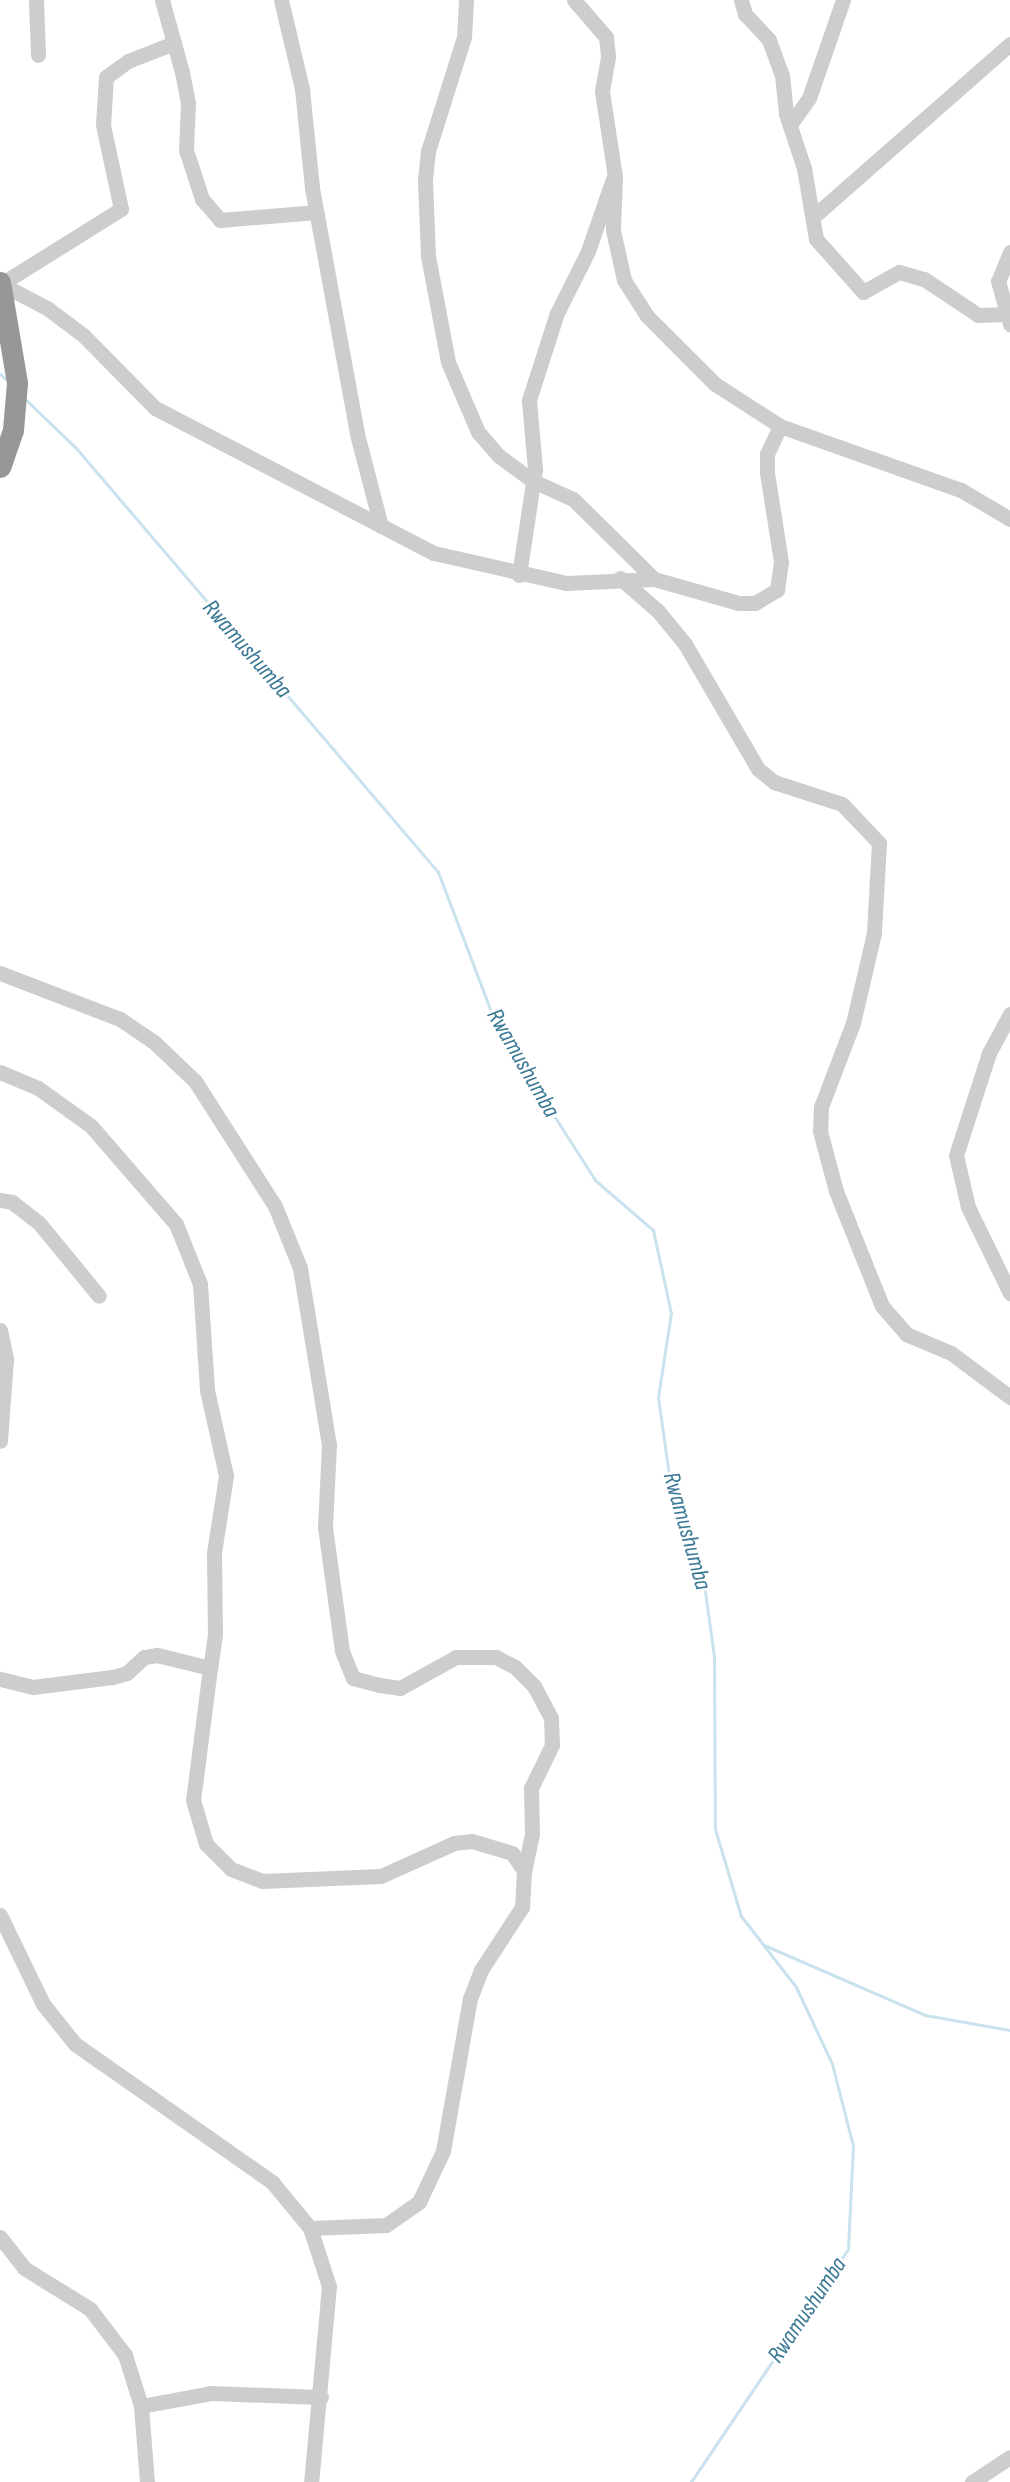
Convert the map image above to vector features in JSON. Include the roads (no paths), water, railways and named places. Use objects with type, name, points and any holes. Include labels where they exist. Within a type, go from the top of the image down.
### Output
[{"type":"highway","points":[[0,467],[13,430],[17,394],[1,283]]},
{"type":"street","points":[[36,0],[38,55]]},
{"type":"street","points":[[162,0],[188,102],[186,150],[202,199],[220,220],[317,212]]},
{"type":"street","points":[[281,0],[302,88],[317,212],[357,434],[381,526]]},
{"type":"street","points":[[466,0],[464,37],[428,151],[428,256],[448,362],[478,432],[500,456],[533,481],[573,499],[654,579]]},
{"type":"street","points":[[574,0],[606,37],[608,57],[602,91],[615,177],[613,230],[630,293],[669,341],[715,384],[780,426],[961,490],[1010,519]]},
{"type":"street","points":[[741,0],[745,14],[769,40],[782,75],[790,125],[813,217],[816,239],[863,292],[899,272],[924,279],[978,315],[1008,319],[998,280],[1010,252]]},
{"type":"street","points":[[790,125],[809,98],[843,0]]},
{"type":"street","points":[[174,43],[128,61],[106,77],[103,125],[121,208],[1,283],[47,308],[83,335],[154,408],[434,553],[519,575],[566,583],[620,578],[654,579],[738,603],[772,598],[777,590],[781,562],[767,454],[780,426]]},
{"type":"street","points":[[813,217],[1010,44]]},
{"type":"street","points":[[519,575],[533,481],[529,399],[557,313],[588,251],[603,196],[615,177]]},
{"type":"street","points":[[620,578],[658,611],[684,644],[758,769],[774,783],[842,804],[879,843],[874,933],[852,1023],[821,1107],[820,1131],[836,1191],[882,1306],[906,1334],[951,1353],[1010,1396]]},
{"type":"street","points":[[0,973],[120,1019],[154,1042],[195,1082],[274,1206],[300,1268],[329,1445],[325,1527],[342,1651],[353,1678],[400,1688],[456,1658],[496,1657],[515,1667],[534,1686],[551,1718],[552,1745],[531,1788],[532,1834],[524,1871],[522,1907],[486,1960],[470,1998],[443,2151],[419,2202],[386,2225],[310,2228]]},
{"type":"street","points":[[1010,1014],[989,1053],[956,1155],[968,1206],[1010,1293]]},
{"type":"street","points":[[0,1072],[71,1109],[120,1156],[176,1224],[200,1284],[207,1390],[226,1476],[214,1553],[215,1634],[193,1800],[206,1844],[231,1869],[262,1881],[381,1876],[454,1843],[472,1840],[512,1853],[524,1871]]},
{"type":"street","points":[[0,1200],[12,1202],[39,1223],[99,1296]]},
{"type":"street","points":[[0,1330],[6,1359],[0,1441]]},
{"type":"street","points":[[0,1679],[33,1687],[123,1676],[150,1655],[210,1668]]},
{"type":"street","points":[[0,1915],[43,2004],[75,2044],[272,2182],[310,2228],[328,2286],[321,2397],[311,2482]]},
{"type":"street","points":[[0,2237],[24,2268],[90,2308],[106,2326],[133,2373],[141,2406],[147,2482]]},
{"type":"street","points":[[141,2406],[212,2393],[321,2397]]},
{"type":"street","points":[[972,2482],[1010,2457]]},
{"type":"waterway","name":"Rwamushumba","points":[[0,374],[7,380]]},
{"type":"waterway","name":"Rwamushumba","points":[[24,398],[76,448],[438,872],[496,1025],[595,1180],[653,1230],[671,1313],[658,1397],[671,1490],[702,1569],[714,1657],[715,1829],[741,1916],[796,1987],[832,2064],[853,2146],[848,2249],[691,2482]]},
{"type":"waterway","points":[[764,1945],[925,2015],[1010,2030]]}]
